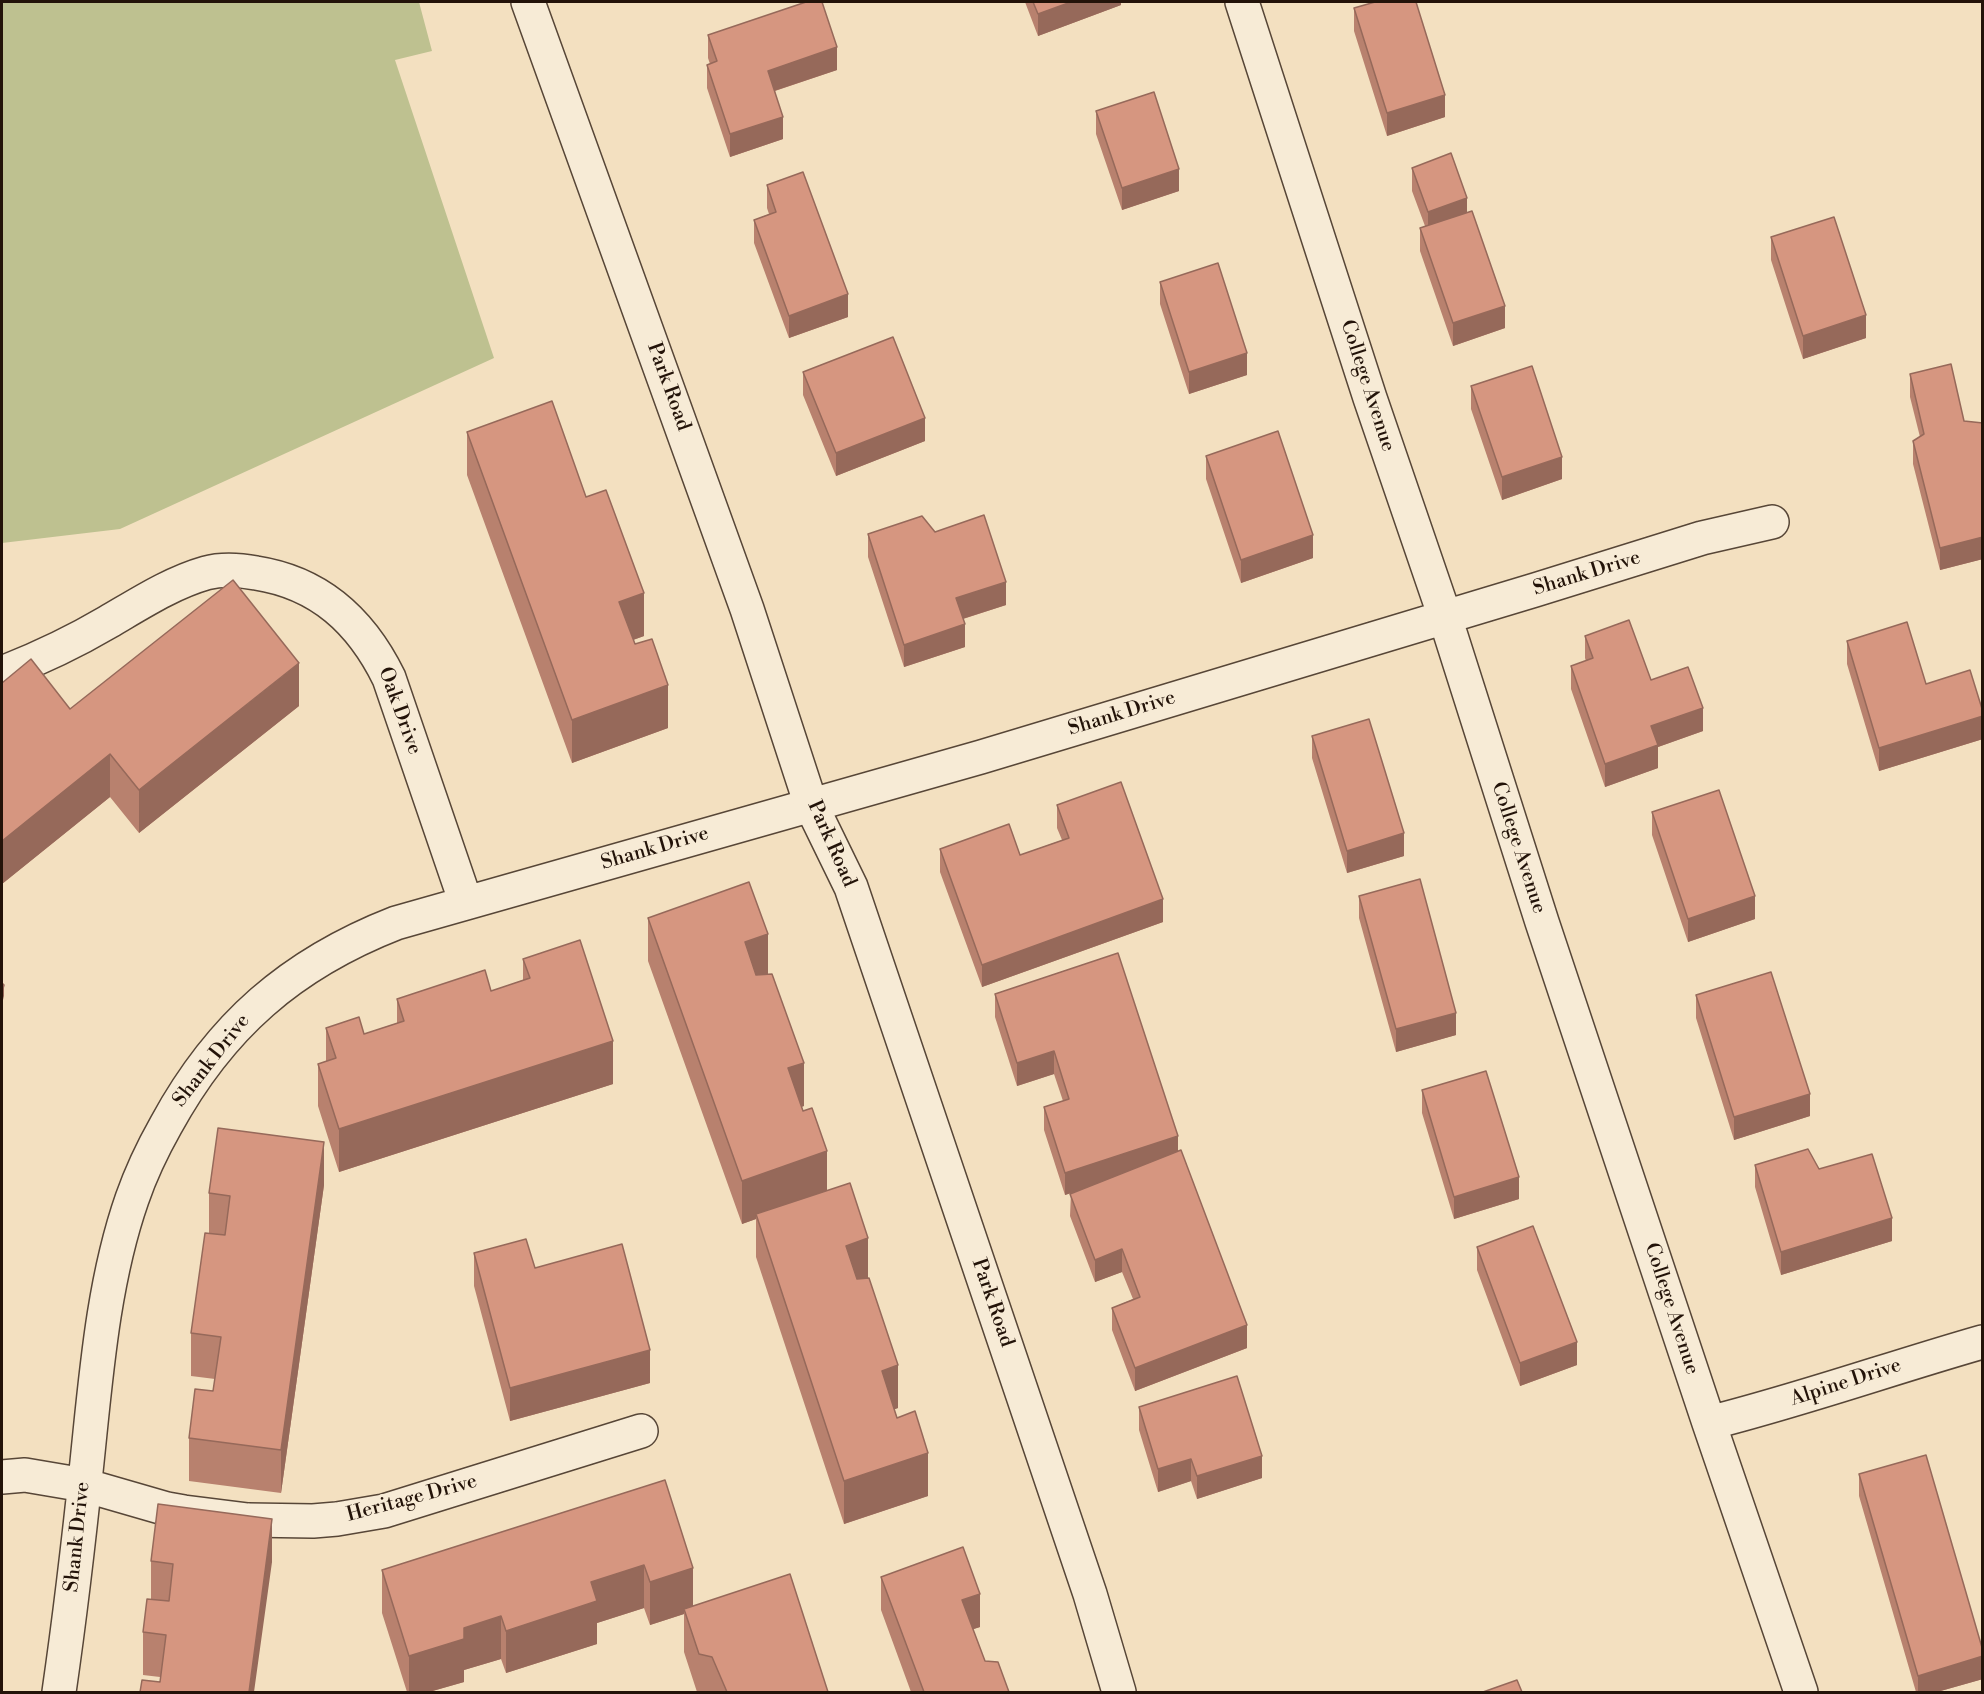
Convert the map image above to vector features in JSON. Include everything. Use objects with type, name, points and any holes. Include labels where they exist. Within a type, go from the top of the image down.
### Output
[{"type":"street","name":"College Avenue","points":[[1242,2],[1370,398],[1445,617],[1488,758],[1801,1692]]},
{"type":"street","name":"Park Road","points":[[532,3],[743,598],[811,804],[855,898],[1090,1594],[1119,1692]]},
{"type":"street","name":"Shank Drive","points":[[59,1692],[102,1331],[111,1280],[132,1198],[154,1147],[189,1086],[223,1041],[252,1010],[315,962],[348,943],[396,923],[981,757],[1702,538],[1772,522]]},
{"type":"street","name":"Oak Drive","points":[[2,674],[79,638],[157,594],[208,573],[232,571],[264,574],[310,590],[349,618],[375,650],[389,678],[466,903]]},
{"type":"street","name":"Alpine Drive","points":[[1709,1423],[1753,1412],[1983,1342]]},
{"type":"street","name":"Heritage Drive","points":[[2,1477],[25,1475],[84,1485],[184,1512],[259,1521],[313,1521],[384,1510],[641,1431]]},
{"type":"green space","points":[[2,2],[419,2],[432,51],[395,60],[494,358],[120,529],[2,543]]},
{"type":"building","points":[[806,2],[822,2],[837,47],[768,71],[783,117],[730,134],[707,65],[717,61],[708,35]]},
{"type":"building","points":[[1033,2],[1071,2],[1038,14]]},
{"type":"building","points":[[1375,2],[1416,2],[1445,95],[1387,113],[1354,8]]},
{"type":"building","points":[[1154,92],[1179,169],[1122,188],[1096,111]]},
{"type":"building","points":[[1451,153],[1467,198],[1428,212],[1412,168]]},
{"type":"building","points":[[803,172],[848,294],[789,316],[754,220],[776,212],[767,185]]},
{"type":"building","points":[[1472,211],[1505,306],[1453,323],[1420,228]]},
{"type":"building","points":[[1834,217],[1866,315],[1803,336],[1771,237]]},
{"type":"building","points":[[1218,263],[1247,353],[1189,372],[1160,282]]},
{"type":"building","points":[[893,337],[925,418],[836,453],[803,372]]},
{"type":"building","points":[[1951,364],[1964,421],[1983,423],[1983,537],[1940,548],[1913,441],[1924,434],[1910,374]]},
{"type":"building","points":[[1532,366],[1562,457],[1502,477],[1471,386]]},
{"type":"building","points":[[552,401],[586,497],[606,490],[644,593],[619,602],[635,644],[652,639],[668,685],[572,720],[467,432]]},
{"type":"building","points":[[1278,431],[1313,535],[1241,560],[1206,456]]},
{"type":"building","points":[[984,515],[1006,582],[956,598],[965,624],[904,645],[868,534],[922,516],[935,532]]},
{"type":"building","points":[[233,580],[299,663],[139,790],[110,754],[2,841],[2,683],[31,659],[70,709]]},
{"type":"building","points":[[1629,620],[1651,680],[1688,667],[1703,708],[1651,726],[1658,745],[1605,764],[1571,666],[1593,658],[1585,636]]},
{"type":"building","points":[[1907,622],[1926,684],[1970,670],[1983,716],[1879,748],[1847,641]]},
{"type":"building","points":[[1369,719],[1404,833],[1347,851],[1312,736]]},
{"type":"building","points":[[1121,782],[1163,899],[982,965],[940,849],[1009,824],[1020,855],[1069,838],[1057,805]]},
{"type":"building","points":[[1719,790],[1755,896],[1688,919],[1652,812]]},
{"type":"building","points":[[1420,879],[1456,1013],[1396,1029],[1359,896]]},
{"type":"building","points":[[749,882],[768,934],[745,942],[756,975],[772,974],[804,1063],[788,1068],[803,1111],[812,1108],[827,1151],[742,1181],[648,918]]},
{"type":"building","points":[[580,940],[613,1041],[339,1129],[318,1064],[336,1058],[326,1028],[359,1017],[364,1034],[404,1021],[397,999],[485,970],[491,991],[530,978],[523,959]]},
{"type":"building","points":[[1118,953],[1178,1136],[1065,1173],[1044,1107],[1069,1099],[1054,1051],[1017,1063],[995,994]]},
{"type":"building","points":[[1771,972],[1810,1094],[1734,1117],[1696,995]]},
{"type":"building","points":[[1486,1071],[1519,1177],[1454,1197],[1422,1090]]},
{"type":"building","points":[[218,1128],[324,1142],[281,1450],[189,1438],[195,1389],[213,1391],[221,1337],[191,1333],[205,1233],[225,1235],[230,1196],[209,1193]]},
{"type":"building","points":[[1808,1149],[1819,1169],[1872,1154],[1892,1218],[1781,1252],[1755,1165]]},
{"type":"building","points":[[1181,1150],[1247,1325],[1135,1368],[1112,1308],[1140,1297],[1122,1249],[1095,1260],[1070,1194]]},
{"type":"building","points":[[850,1183],[868,1238],[846,1246],[857,1279],[869,1278],[898,1365],[882,1371],[897,1418],[915,1411],[928,1453],[844,1481],[756,1214]]},
{"type":"building","points":[[1533,1226],[1577,1342],[1520,1363],[1477,1247]]},
{"type":"building","points":[[526,1239],[535,1268],[622,1244],[650,1350],[510,1388],[474,1253]]},
{"type":"building","points":[[1237,1376],[1262,1456],[1197,1476],[1191,1459],[1158,1469],[1139,1407]]},
{"type":"building","points":[[1926,1455],[1983,1656],[1918,1676],[1859,1474]]},
{"type":"building","points":[[665,1480],[693,1568],[650,1582],[644,1565],[591,1582],[597,1601],[506,1631],[501,1616],[464,1628],[464,1639],[409,1656],[382,1570]]},
{"type":"building","points":[[158,1504],[272,1519],[249,1692],[140,1692],[142,1680],[160,1682],[166,1635],[143,1632],[147,1599],[169,1601],[173,1564],[151,1561]]},
{"type":"building","points":[[963,1547],[980,1594],[962,1600],[985,1661],[998,1662],[1009,1692],[924,1692],[881,1577]]},
{"type":"building","points":[[790,1574],[828,1692],[727,1692],[712,1657],[699,1654],[684,1609]]},
{"type":"building","points":[[1517,1680],[1522,1692],[1483,1692]]}]
